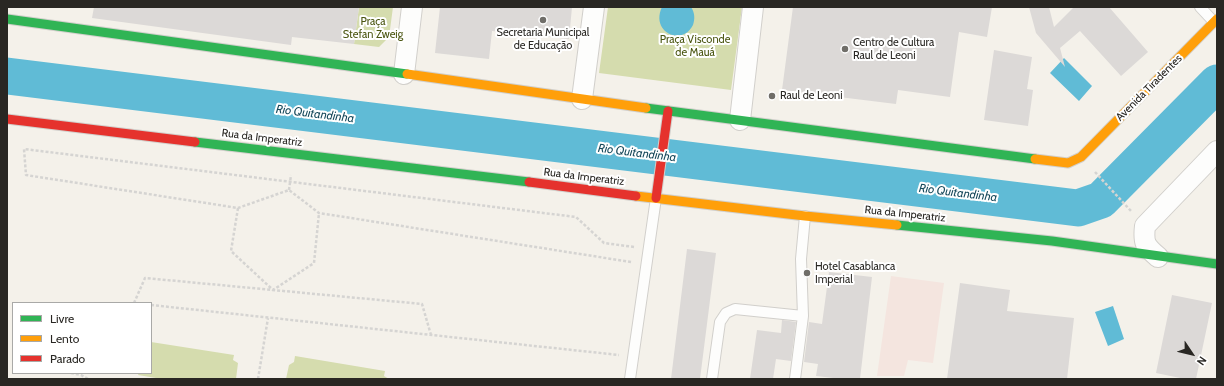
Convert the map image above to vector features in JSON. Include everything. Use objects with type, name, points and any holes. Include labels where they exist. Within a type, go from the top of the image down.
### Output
[{"type":"main road","points":[[7,19],[668,111],[1068,163],[1081,157]]},
{"type":"main road","name":"Avenida Tiradentes","points":[[1081,157],[1216,21]]},
{"type":"main road","points":[[656,198],[668,111]]},
{"type":"main road","name":"Rua da Imperatriz","points":[[7,119],[805,216],[1052,240],[1158,257],[1217,264]]},
{"type":"street","points":[[404,74],[412,7]]},
{"type":"street","points":[[582,99],[594,7]]},
{"type":"street","points":[[740,120],[753,7]]},
{"type":"street","points":[[1158,257],[1146,247],[1144,238],[1145,226],[1217,151]]},
{"type":"lane","points":[[1200,7],[1216,21]]},
{"type":"lane","points":[[630,379],[656,198]]},
{"type":"lane","points":[[795,379],[803,316],[801,259],[805,216]]},
{"type":"lane","points":[[712,379],[720,322],[726,313],[735,309],[803,316]]},
{"type":"path","points":[[647,264],[319,213],[289,190],[238,208],[26,175],[24,149],[576,217],[604,243],[649,249]]},
{"type":"path","points":[[1081,157],[1145,226]]},
{"type":"path","points":[[238,208],[231,251],[274,290]]},
{"type":"path","points":[[274,290],[314,263],[319,213]]},
{"type":"path","points":[[134,302],[145,278],[422,304],[431,335]]},
{"type":"path","points":[[152,305],[633,356]]},
{"type":"path","points":[[258,379],[268,318]]},
{"type":"shaded area","points":[[891,276],[944,283],[933,363],[908,360],[904,376],[877,376]]},
{"type":"green space","name":"Praça Stefan Zweig","points":[[359,7],[393,7],[389,37],[379,47],[354,44]]},
{"type":"green space","name":"Praça Visconde de Mauá","points":[[608,7],[742,7],[731,90],[599,73]]},
{"type":"green space","points":[[152,342],[234,355],[233,360],[238,363],[236,379],[162,379],[138,375],[152,374]]},
{"type":"green space","points":[[295,356],[385,371],[384,376],[389,379],[286,379],[289,365],[294,362]]},
{"type":"water","points":[[662,7],[691,7],[694,20],[693,25],[688,32],[675,36],[669,34],[660,23],[659,16]]},
{"type":"water","points":[[1064,58],[1092,86],[1079,101],[1050,73]]},
{"type":"water","points":[[1113,306],[1124,339],[1108,346],[1095,312]]},
{"type":"building","points":[[94,7],[359,7],[354,44],[292,37],[291,45],[92,18]]},
{"type":"building","points":[[440,7],[572,7],[569,39],[492,31],[489,59],[435,53]]},
{"type":"building","name":"Centro de Cultura Raul de Leoni","points":[[793,7],[992,7],[987,37],[959,32],[950,97],[898,90],[896,104],[782,90]]},
{"type":"building","points":[[1029,7],[1049,7],[1054,27],[1074,7],[1109,7],[1148,52],[1121,76],[1080,31],[1060,48],[1065,67],[1036,33]]},
{"type":"building","points":[[994,50],[1032,57],[1027,89],[1033,90],[1028,126],[984,120]]},
{"type":"building","points":[[687,249],[716,253],[700,379],[671,379]]},
{"type":"building","points":[[829,272],[872,277],[860,379],[842,379],[816,376],[818,364],[804,362],[809,322],[822,324]]},
{"type":"building","points":[[960,283],[1010,290],[1007,311],[1074,318],[1067,379],[947,379]]},
{"type":"building","points":[[1172,295],[1212,303],[1196,379],[1185,379],[1156,373]]},
{"type":"building","points":[[782,320],[796,322],[791,361],[776,359],[773,379],[750,379],[757,330],[781,333]]},
{"type":"waterway","name":"Rio Quitandinha","points":[[7,76],[1078,208],[1101,200],[1217,83]]},
{"type":"traffic: fast","points":[[7,19],[407,74]]},
{"type":"traffic: fast","points":[[646,108],[1035,159]]},
{"type":"traffic: fast","points":[[195,142],[529,182]]},
{"type":"traffic: fast","points":[[897,225],[1052,241],[1217,264]]},
{"type":"traffic: slow","points":[[1035,159],[1068,163],[1081,157],[1217,19]]},
{"type":"traffic: slow","points":[[407,74],[646,108]]},
{"type":"traffic: slow","points":[[636,196],[805,216],[897,225]]},
{"type":"traffic: jam","points":[[656,198],[668,111]]},
{"type":"traffic: jam","points":[[7,119],[195,142]]},
{"type":"traffic: jam","points":[[529,182],[636,196]]},
{"type":"place","name":"Secretaria Municipal de Educação","points":[[543,20]]},
{"type":"place","name":"Centro de Cultura Raul de Leoni","points":[[845,49]]},
{"type":"place","name":"Raul de Leoni","points":[[772,96]]},
{"type":"place","name":"Hotel Casablanca Imperial","points":[[807,273]]}]
